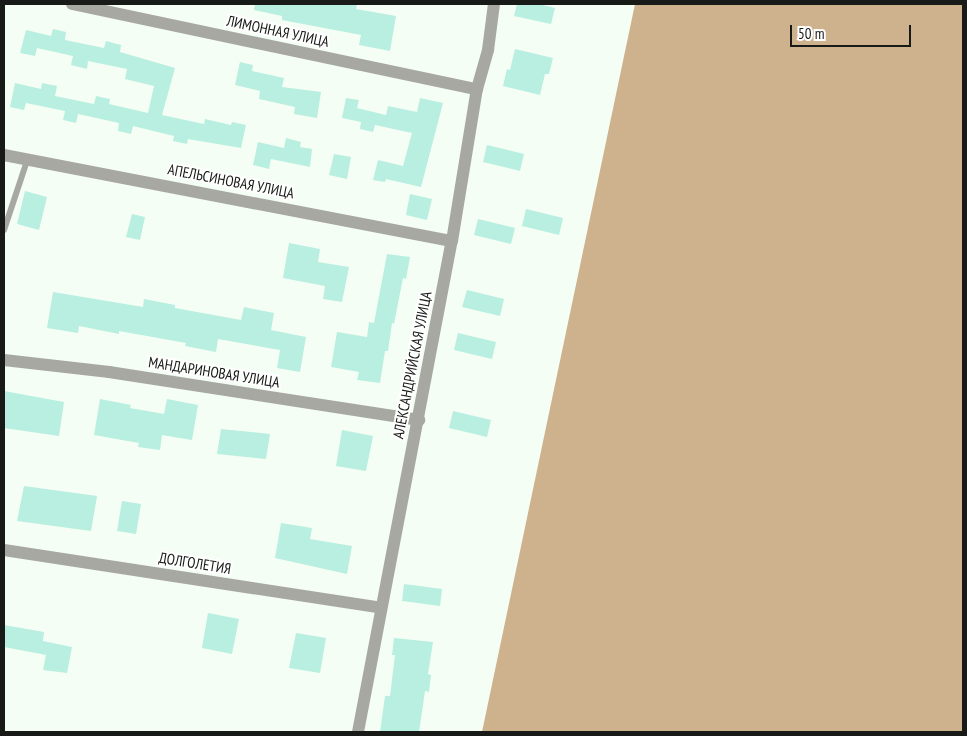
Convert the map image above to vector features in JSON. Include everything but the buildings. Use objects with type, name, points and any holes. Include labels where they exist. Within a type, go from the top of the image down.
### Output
[{"type":"street","name":"ЛИМОННАЯ УЛИЦА","points":[[72,4],[89,5],[477,89]]},
{"type":"street","name":"АЛЕКСАНДРИЙСКАЯ УЛИЦА","points":[[358,732],[419,420],[452,241],[477,89],[488,50],[494,4]]},
{"type":"street","name":"АПЕЛЬСИНОВАЯ УЛИЦА","points":[[4,155],[28,158],[452,241]]},
{"type":"street","name":"МАНДАРИНОВАЯ УЛИЦА","points":[[4,360],[109,372],[419,420]]},
{"type":"street","name":"ДОЛГОЛЕТИЯ","points":[[4,550],[382,608]]},
{"type":"lane","points":[[4,230],[28,158]]},
{"type":"shaded area","points":[[635,4],[963,4],[963,732],[482,732]]}]
